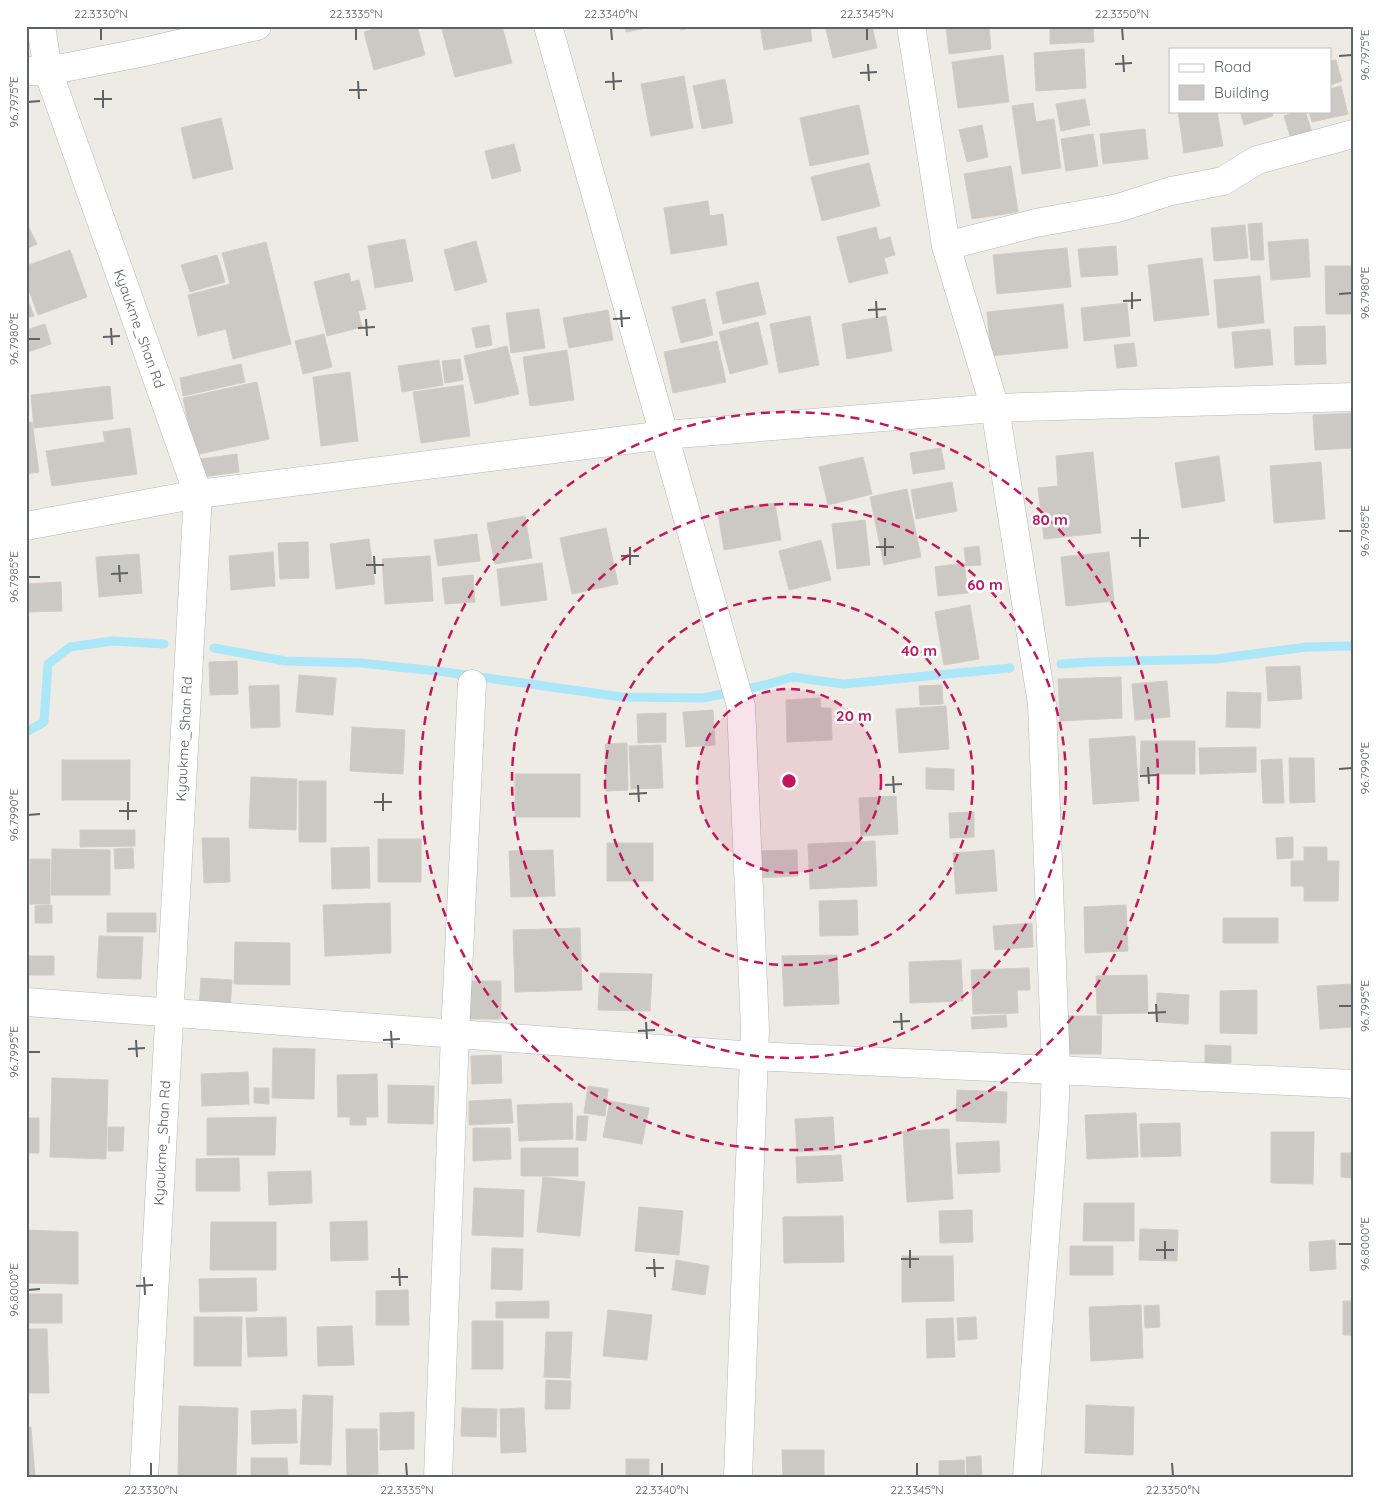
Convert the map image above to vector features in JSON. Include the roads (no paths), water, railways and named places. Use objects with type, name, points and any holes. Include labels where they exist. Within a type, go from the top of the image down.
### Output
[{"type":"street","name":"Kyaukme_Shan Rd","points":[[40,26],[37,71],[198,494],[144,1477]]},
{"type":"street","points":[[144,52],[156,26]]},
{"type":"street","points":[[37,71],[144,52],[257,26]]},
{"type":"street","points":[[548,26],[742,706],[755,1029],[738,1477]]},
{"type":"street","points":[[911,26],[946,246],[995,408],[1042,704],[1056,1070],[1054,1120],[1027,1477]]},
{"type":"street","points":[[946,246],[1036,223],[1118,208],[1172,191],[1223,181],[1257,160],[1353,134]]},
{"type":"street","points":[[26,526],[198,494],[664,435],[995,408],[1353,397]]},
{"type":"street","points":[[438,1477],[455,1034],[472,684]]},
{"type":"street","points":[[26,1002],[754,1056],[1353,1084]]},
{"type":"waterway","points":[[26,732],[44,722],[48,664],[70,647],[112,641],[164,644]]},
{"type":"waterway","points":[[1061,664],[1216,659],[1307,647],[1353,646]]},
{"type":"waterway","points":[[214,648],[285,661],[361,663],[445,672],[622,697],[703,698],[765,685],[792,677],[844,684],[1010,668]]}]
